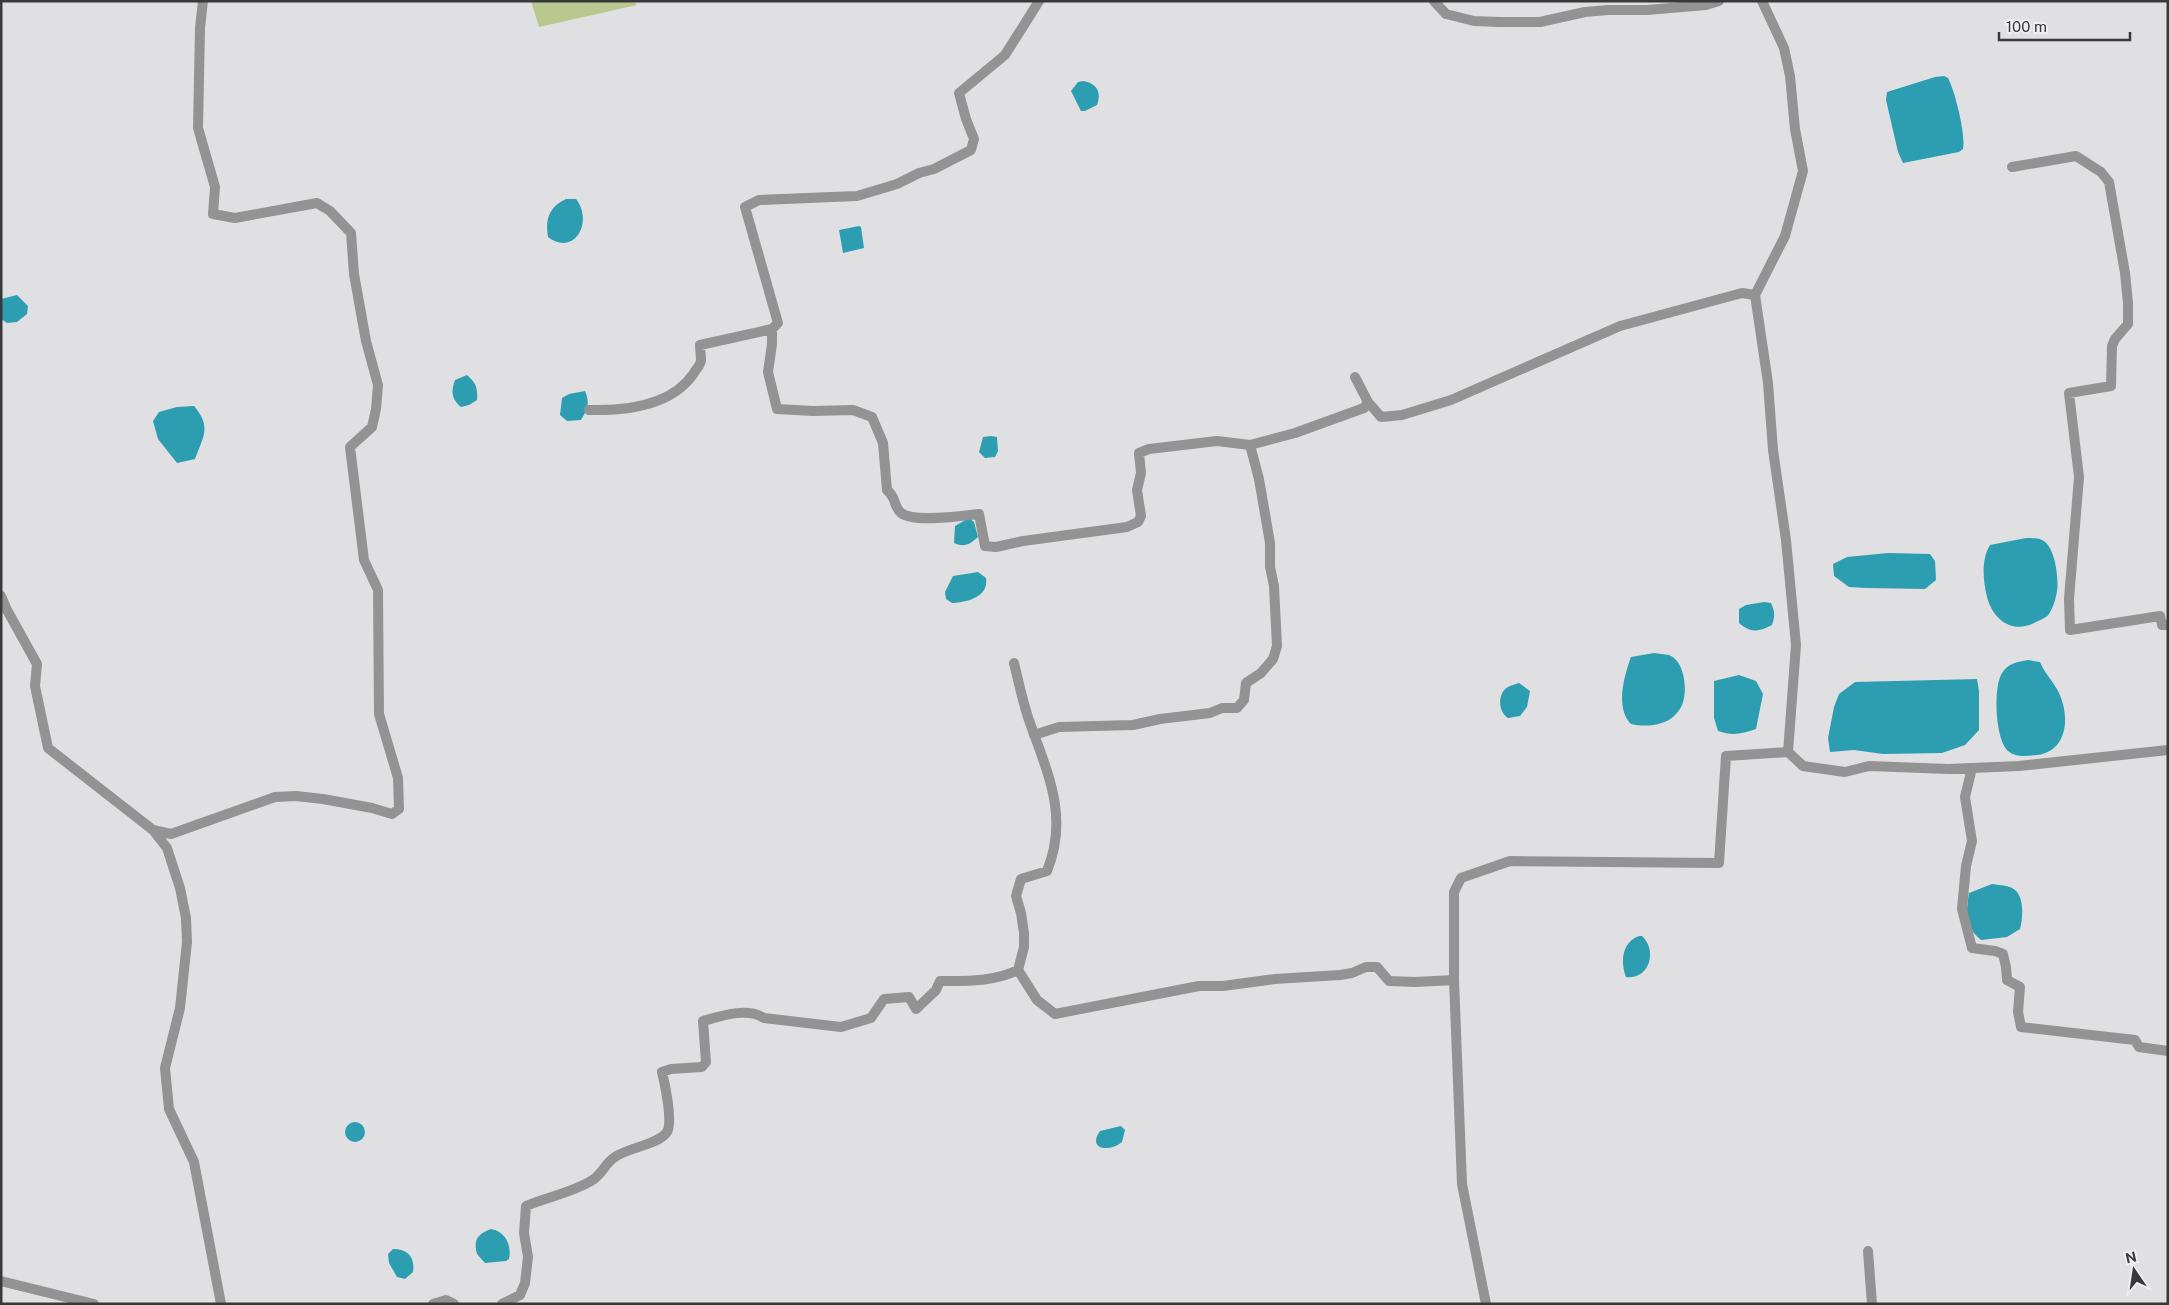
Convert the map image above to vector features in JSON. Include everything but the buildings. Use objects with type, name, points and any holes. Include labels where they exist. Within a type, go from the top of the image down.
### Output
[{"type":"street","points":[[153,830],[172,834],[275,797],[296,796],[323,799],[372,808],[392,814],[400,809],[398,778],[379,714],[378,590],[364,560],[350,447],[372,427],[378,385],[366,342],[354,274],[350,233],[330,211],[317,204],[235,218],[213,214],[215,187],[198,128],[200,28],[203,1]]},
{"type":"street","points":[[590,410],[613,411],[655,402],[673,394],[690,378],[701,362],[700,344],[772,329],[778,323],[745,207],[759,200],[857,196],[897,184],[919,173],[934,169],[970,150],[974,139],[959,93],[1005,55],[1039,1]]},
{"type":"street","points":[[1434,1],[1446,14],[1474,21],[1499,22],[1540,22],[1585,12],[1706,5],[1719,1]]},
{"type":"street","points":[[1762,1],[1784,48],[1790,76],[1803,172],[1785,236],[1755,295],[1768,383],[1773,450],[1786,540],[1796,645],[1788,752]]},
{"type":"street","points":[[2012,167],[2076,156],[2101,172],[2109,182],[2126,282],[2128,324],[2112,346],[2110,386],[2069,393],[2079,477],[2069,600],[2070,630],[2160,616],[2162,626],[2168,625]]},
{"type":"street","points":[[1355,377],[1368,402],[1381,417],[1402,415],[1465,394],[1620,326],[1742,293],[1755,295]]},
{"type":"street","points":[[772,329],[768,372],[777,409],[813,411],[853,410],[872,417],[882,443],[887,490],[893,495],[899,512],[910,518],[979,514],[985,546],[996,547],[1023,541],[1126,528],[1138,522],[1141,516],[1137,490],[1142,473],[1139,453],[1149,449],[1217,441],[1250,445],[1296,434],[1364,408],[1368,402]]},
{"type":"street","points":[[1034,734],[1059,727],[1133,725],[1160,719],[1210,713],[1222,708],[1238,708],[1244,700],[1246,682],[1261,673],[1273,659],[1277,646],[1274,586],[1270,567],[1270,543],[1260,479],[1250,445]]},
{"type":"street","points":[[1,596],[38,664],[35,686],[48,748],[153,830],[167,848],[180,888],[188,942],[180,1008],[165,1068],[169,1109],[194,1162],[221,1304]]},
{"type":"street","points":[[1014,663],[1034,734],[1053,787],[1056,807],[1055,844],[1047,871],[1021,879],[1016,896],[1022,913],[1024,932],[1024,947],[1018,970],[1037,1000],[1055,1014],[1199,986],[1223,986],[1275,979],[1340,975],[1352,973],[1366,967],[1377,967],[1389,981],[1454,980]]},
{"type":"street","points":[[1486,1304],[1462,1184],[1454,980],[1454,892],[1461,878],[1510,860],[1719,863],[1726,756],[1788,752],[1803,766],[1845,772],[1868,766],[1972,768],[2084,760],[2168,750]]},
{"type":"street","points":[[1972,768],[1965,797],[1972,841],[1966,866],[1962,909],[1972,948],[1996,950],[2002,954],[2007,980],[2020,987],[2018,1012],[2022,1027],[2126,1038],[2135,1040],[2139,1047],[2168,1051]]},
{"type":"street","points":[[502,1304],[520,1295],[525,1283],[528,1257],[524,1233],[526,1206],[591,1182],[601,1174],[614,1157],[660,1138],[667,1133],[670,1124],[662,1072],[671,1069],[702,1067],[706,1062],[703,1021],[734,1014],[756,1012],[764,1018],[841,1027],[871,1018],[884,999],[908,997],[916,1009],[936,990],[940,981],[982,980],[1007,975],[1018,970]]},
{"type":"street","points":[[1868,1251],[1872,1304]]},
{"type":"street","points":[[1,1281],[94,1304]]},
{"type":"street","points":[[433,1304],[446,1300],[454,1304]]},
{"type":"green space","points":[[531,1],[634,1],[637,5],[539,27]]},
{"type":"water","points":[[1944,76],[1948,78],[1951,84],[1957,102],[1963,134],[1963,149],[1959,152],[1903,163],[1898,152],[1886,100],[1887,92]]},
{"type":"water","points":[[1083,81],[1097,88],[1099,96],[1097,105],[1081,111],[1071,91],[1078,82]]},
{"type":"water","points":[[566,199],[576,199],[583,217],[582,226],[578,234],[573,240],[566,243],[557,242],[548,237],[547,225],[552,210]]},
{"type":"water","points":[[861,227],[864,248],[843,253],[839,230]]},
{"type":"water","points":[[17,295],[28,306],[27,314],[17,322],[7,323],[1,319],[1,299]]},
{"type":"water","points":[[467,375],[476,386],[477,400],[461,407],[454,398],[453,388],[455,380]]},
{"type":"water","points":[[585,391],[588,403],[581,420],[567,421],[560,415],[562,398],[569,394]]},
{"type":"water","points":[[194,406],[203,420],[203,438],[195,459],[177,463],[158,439],[153,421],[159,412],[177,407]]},
{"type":"water","points":[[983,437],[997,437],[998,451],[995,457],[985,458],[979,452]]},
{"type":"water","points":[[969,518],[974,522],[978,537],[967,544],[954,543],[955,526]]},
{"type":"water","points":[[2026,538],[2042,540],[2051,550],[2056,566],[2057,590],[2054,603],[2048,615],[2028,626],[2019,627],[2005,623],[1990,605],[1985,584],[1984,564],[1990,545]]},
{"type":"water","points":[[1888,553],[1930,554],[1935,561],[1936,580],[1925,589],[1866,588],[1849,587],[1834,576],[1833,564],[1847,557]]},
{"type":"water","points":[[978,572],[986,578],[986,584],[981,594],[970,600],[952,603],[946,599],[945,592],[953,576]]},
{"type":"water","points":[[1764,602],[1771,603],[1774,614],[1772,625],[1763,629],[1751,630],[1739,623],[1739,609],[1746,605]]},
{"type":"water","points":[[1654,653],[1669,655],[1679,663],[1684,677],[1684,699],[1678,712],[1667,721],[1646,726],[1631,724],[1626,717],[1622,701],[1628,665],[1631,657]]},
{"type":"water","points":[[2028,660],[2040,662],[2056,687],[2062,700],[2065,720],[2061,739],[2055,747],[2048,752],[2037,755],[2022,756],[2008,751],[2000,736],[1997,713],[1997,689],[2002,673],[2007,667]]},
{"type":"water","points":[[1739,675],[1756,681],[1763,694],[1756,729],[1737,734],[1728,734],[1718,731],[1714,718],[1714,681]]},
{"type":"water","points":[[1977,679],[1979,691],[1979,730],[1965,745],[1942,753],[1883,754],[1854,750],[1830,752],[1828,738],[1834,707],[1839,694],[1855,682]]},
{"type":"water","points":[[1519,683],[1530,691],[1527,707],[1520,716],[1508,718],[1501,707],[1502,694],[1509,686]]},
{"type":"water","points":[[1992,884],[2012,888],[2019,895],[2022,907],[2021,924],[2020,929],[2007,937],[1981,940],[1975,935],[1969,924],[1967,907],[1969,893]]},
{"type":"water","points":[[1642,936],[1647,942],[1650,956],[1649,963],[1640,974],[1634,977],[1626,977],[1623,965],[1624,953],[1629,943]]},
{"type":"water","points":[[355,1122],[362,1125],[365,1132],[362,1139],[355,1142],[348,1139],[345,1132],[348,1125]]},
{"type":"water","points":[[1121,1126],[1125,1130],[1122,1142],[1106,1148],[1098,1145],[1096,1142],[1100,1131]]},
{"type":"water","points":[[491,1229],[504,1236],[508,1244],[510,1254],[509,1259],[506,1261],[485,1263],[477,1254],[476,1241],[480,1235]]},
{"type":"water","points":[[393,1249],[399,1249],[407,1253],[412,1259],[413,1272],[405,1279],[397,1277],[389,1263],[388,1254]]}]
